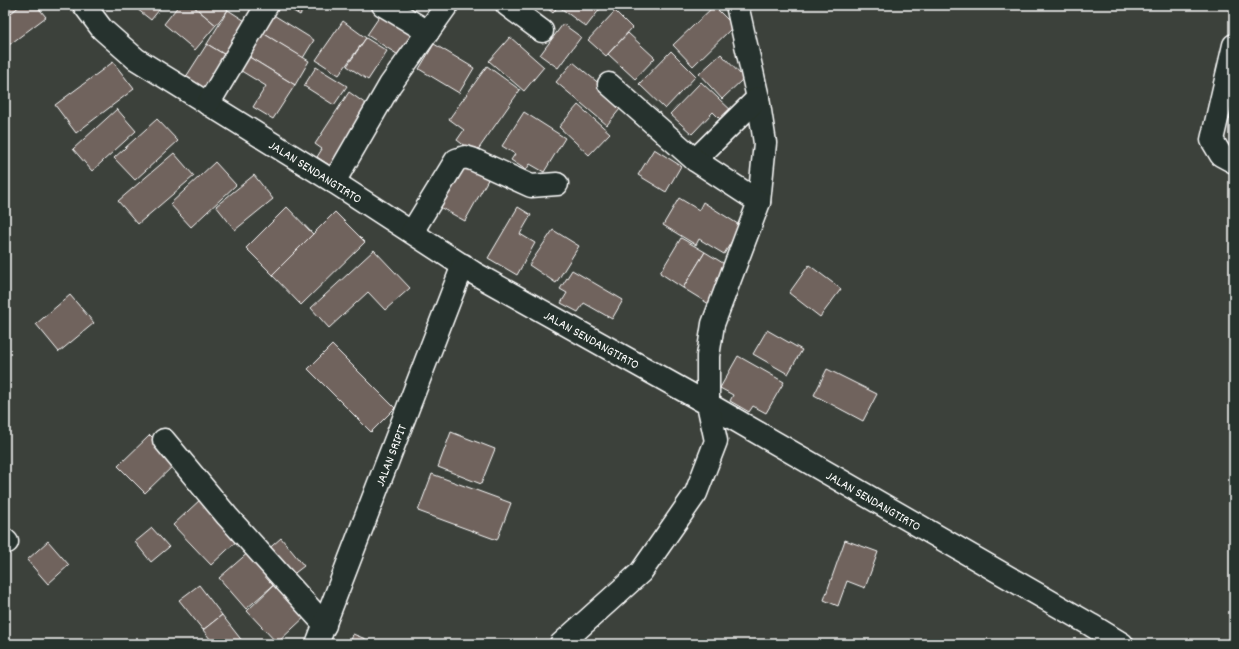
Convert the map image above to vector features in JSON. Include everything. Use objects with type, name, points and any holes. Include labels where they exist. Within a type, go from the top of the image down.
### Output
[{"type":"street","name":"JALAN SENDANGTIRTO","points":[[84,5],[102,29],[136,60],[334,182],[463,266],[708,404],[1122,644]]},
{"type":"street","points":[[208,104],[267,5]]},
{"type":"street","points":[[383,5],[428,32]]},
{"type":"street","points":[[334,182],[390,85],[447,5]]},
{"type":"street","points":[[507,5],[542,31]]},
{"type":"street","points":[[561,644],[641,572],[696,493],[716,441],[708,404],[708,356],[713,324],[758,202],[765,143],[758,98],[737,5]]},
{"type":"street","points":[[1234,45],[1212,140],[1222,155],[1234,162]]},
{"type":"street","points":[[609,84],[695,160],[758,202]]},
{"type":"street","points":[[695,160],[758,98]]},
{"type":"street","points":[[412,232],[456,160],[464,157],[472,159],[530,186],[557,184]]},
{"type":"street","name":"JALAN SRIPIT","points":[[321,635],[463,266]]},
{"type":"street","points":[[164,440],[227,516],[321,635]]},
{"type":"building","points":[[5,5],[21,5],[5,18]]},
{"type":"building","points":[[21,5],[36,5],[46,17],[5,48],[5,18]]},
{"type":"building","points":[[132,5],[163,5],[151,20]]},
{"type":"building","points":[[179,5],[192,5],[216,25],[195,50],[164,24]]},
{"type":"building","points":[[192,5],[222,5],[228,10],[216,25]]},
{"type":"building","points":[[283,5],[316,5],[313,11],[305,6],[300,15]]},
{"type":"building","points":[[543,5],[603,5],[586,27],[558,6],[553,13]]},
{"type":"building","points":[[714,6],[734,26],[693,66],[673,45]]},
{"type":"building","points":[[228,10],[253,26],[232,59],[207,44]]},
{"type":"building","points":[[384,10],[417,32],[400,56],[367,35]]},
{"type":"building","points":[[615,11],[632,28],[606,56],[588,40]]},
{"type":"building","points":[[272,14],[314,40],[303,58],[261,32]]},
{"type":"building","points":[[343,21],[366,38],[339,75],[316,60]]},
{"type":"building","points":[[563,24],[581,37],[558,68],[540,55]]},
{"type":"building","points":[[261,32],[309,61],[295,85],[246,55]]},
{"type":"building","points":[[628,33],[655,58],[635,79],[608,54]]},
{"type":"building","points":[[510,37],[544,67],[524,91],[489,61]]},
{"type":"building","points":[[366,38],[387,51],[368,80],[347,66]]},
{"type":"building","points":[[207,44],[232,59],[209,96],[184,80]]},
{"type":"building","points":[[434,44],[474,68],[459,93],[419,69]]},
{"type":"building","points":[[671,51],[696,76],[665,109],[639,84]]},
{"type":"building","points":[[721,54],[744,78],[722,99],[699,74]]},
{"type":"building","points":[[246,55],[295,85],[273,119],[253,107],[266,86],[238,69]]},
{"type":"building","points":[[113,62],[134,89],[76,133],[55,105]]},
{"type":"building","points":[[573,62],[624,104],[607,125],[556,82]]},
{"type":"building","points":[[487,66],[520,90],[475,154],[457,140],[464,130],[449,119]]},
{"type":"building","points":[[316,67],[347,86],[334,105],[304,86]]},
{"type":"building","points":[[1234,81],[1234,120],[1219,113]]},
{"type":"building","points":[[701,82],[735,114],[725,124],[713,112],[692,134],[670,114]]},
{"type":"building","points":[[349,92],[373,109],[334,168],[317,157],[322,149],[315,144]]},
{"type":"building","points":[[578,105],[610,133],[589,155],[559,127]]},
{"type":"building","points":[[117,109],[136,131],[92,171],[73,149]]},
{"type":"building","points":[[524,112],[565,138],[544,172],[530,164],[526,170],[511,160],[515,154],[502,146]]},
{"type":"building","points":[[157,119],[178,141],[135,180],[114,158]]},
{"type":"building","points":[[654,149],[681,166],[666,192],[638,175]]},
{"type":"building","points":[[174,153],[194,176],[138,224],[118,201]]},
{"type":"building","points":[[461,160],[490,176],[465,221],[436,205]]},
{"type":"building","points":[[215,162],[236,185],[191,227],[170,204]]},
{"type":"building","points":[[254,175],[273,199],[235,230],[216,206]]},
{"type":"building","points":[[679,198],[699,210],[703,202],[741,226],[724,254],[699,239],[696,245],[663,225]]},
{"type":"building","points":[[287,207],[313,234],[273,275],[246,248]]},
{"type":"building","points":[[518,207],[531,215],[520,234],[535,243],[517,275],[488,258]]},
{"type":"building","points":[[335,212],[365,242],[301,305],[272,275]]},
{"type":"building","points":[[553,230],[579,246],[556,283],[529,265]]},
{"type":"building","points":[[681,238],[705,252],[683,288],[660,273]]},
{"type":"building","points":[[374,250],[410,288],[385,310],[368,292],[329,328],[311,308]]},
{"type":"building","points":[[705,252],[731,268],[709,304],[683,288]]},
{"type":"building","points":[[809,265],[841,289],[820,317],[789,293]]},
{"type":"building","points":[[572,270],[623,300],[612,319],[584,303],[578,312],[561,303],[567,293],[560,289]]},
{"type":"building","points":[[70,295],[94,323],[59,352],[36,324]]},
{"type":"building","points":[[767,330],[802,350],[788,374],[753,354]]},
{"type":"building","points":[[332,345],[395,408],[371,432],[308,369]]},
{"type":"building","points":[[738,356],[784,382],[766,413],[753,406],[749,412],[730,401],[733,395],[720,388]]},
{"type":"building","points":[[827,369],[877,394],[863,421],[814,395]]},
{"type":"building","points":[[451,432],[495,449],[481,484],[438,467]]},
{"type":"building","points":[[150,435],[177,462],[145,493],[118,466]]},
{"type":"building","points":[[432,474],[511,503],[497,540],[418,511]]},
{"type":"building","points":[[202,498],[240,538],[211,565],[173,525]]},
{"type":"building","points":[[152,528],[169,547],[151,562],[135,542]]},
{"type":"building","points":[[281,538],[304,566],[287,579],[265,552]]},
{"type":"building","points":[[845,540],[878,552],[865,588],[847,581],[838,606],[824,600]]},
{"type":"building","points":[[48,541],[69,565],[48,584],[27,560]]},
{"type":"building","points":[[250,551],[277,582],[246,609],[219,578]]},
{"type":"building","points":[[277,582],[308,614],[277,643],[247,611]]},
{"type":"building","points":[[199,585],[222,615],[203,630],[179,600]]},
{"type":"building","points":[[222,615],[243,642],[241,644],[214,644],[203,630]]},
{"type":"building","points":[[353,634],[378,644],[350,644]]}]
